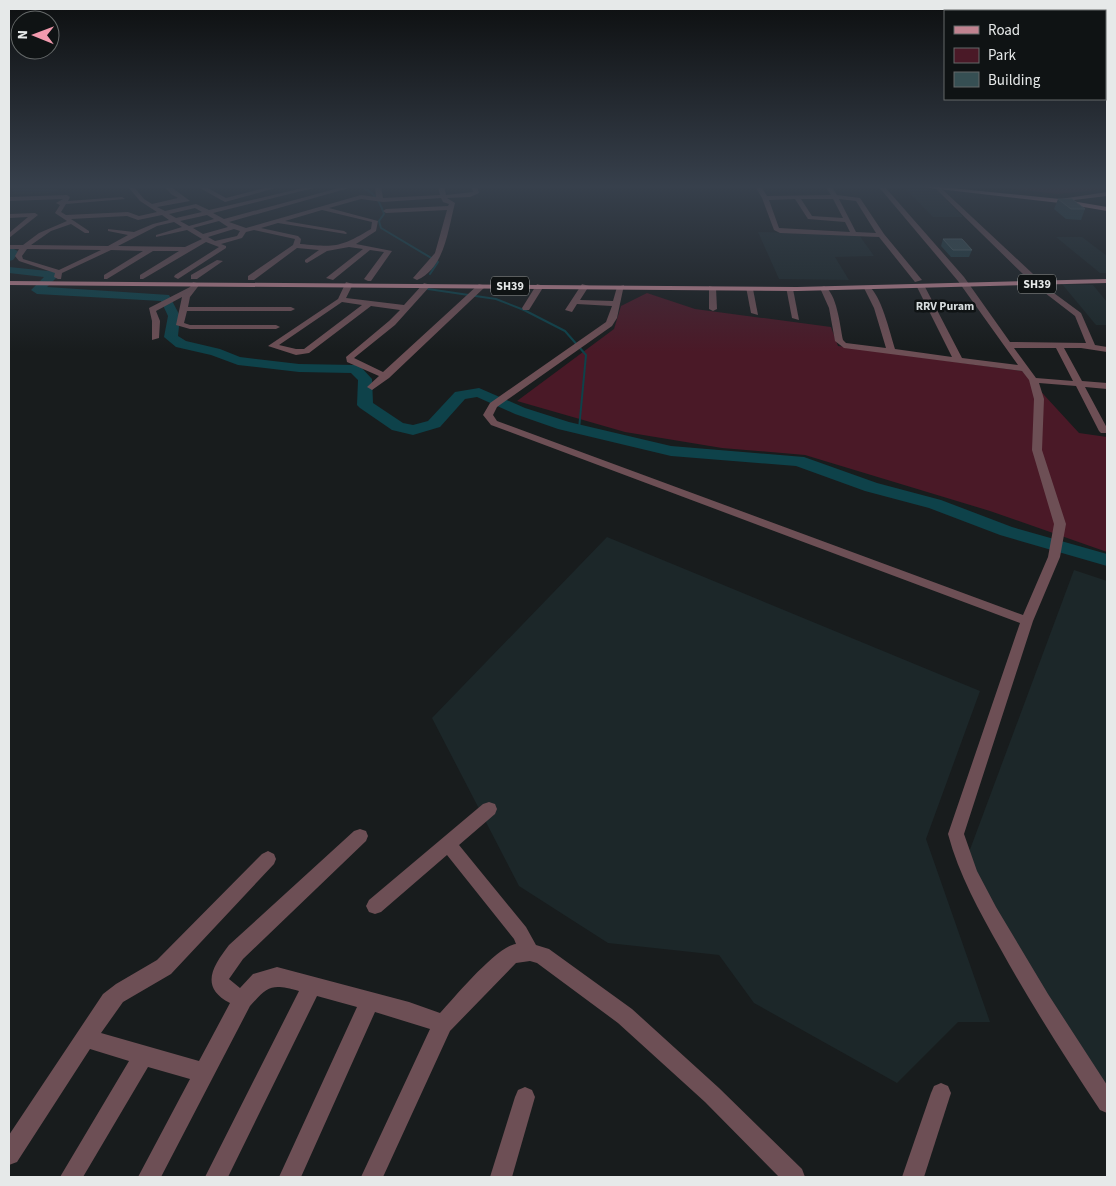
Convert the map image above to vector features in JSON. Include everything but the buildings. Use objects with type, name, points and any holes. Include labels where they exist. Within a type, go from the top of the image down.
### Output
[{"type":"main road","name":"SH39","points":[[963,282],[1030,276],[1107,274]]},
{"type":"main road","name":"SH39","points":[[9,280],[178,277],[195,283],[251,278],[461,278]]},
{"type":"main road","name":"SH39","points":[[56,278],[263,286],[349,284],[749,289],[868,288],[919,283]]},
{"type":"main road","points":[[56,278],[798,284],[1107,280]]},
{"type":"main road","name":"SH39","points":[[520,278],[1039,284],[1107,280]]},
{"type":"street","points":[[33,241],[23,248],[18,256],[19,259],[56,278],[121,241]]},
{"type":"street","points":[[189,241],[194,245]]},
{"type":"street","points":[[143,277],[199,241]]},
{"type":"street","points":[[178,277],[223,249],[224,247],[212,241]]},
{"type":"street","points":[[216,243],[223,241]]},
{"type":"street","points":[[251,278],[296,246],[297,241]]},
{"type":"street","points":[[296,246],[325,249],[348,245],[354,241]]},
{"type":"street","points":[[417,278],[435,261],[441,241]]},
{"type":"street","points":[[886,241],[919,283],[933,307],[946,339],[959,361]]},
{"type":"street","points":[[928,241],[963,282],[1032,380],[1040,399],[1037,450],[1060,524],[1054,557],[1027,621],[956,834],[962,857],[972,880],[1000,932],[1030,984],[1107,1103]]},
{"type":"street","points":[[994,241],[1030,276]]},
{"type":"street","points":[[348,245],[389,251],[368,278]]},
{"type":"street","points":[[9,247],[187,249]]},
{"type":"street","points":[[108,277],[152,248]]},
{"type":"street","points":[[307,261],[325,249]]},
{"type":"street","points":[[330,278],[367,249]]},
{"type":"street","points":[[156,338],[156,321],[153,309],[195,283],[219,261]]},
{"type":"street","points":[[195,283],[186,296],[182,309],[180,323],[184,327],[276,327]]},
{"type":"street","points":[[349,284],[341,300],[272,346],[296,352],[306,351],[370,303]]},
{"type":"street","points":[[1039,284],[1078,315],[1092,346]]},
{"type":"street","points":[[386,376],[355,363],[350,360],[350,356],[407,308],[427,285]]},
{"type":"street","points":[[372,387],[482,286]]},
{"type":"street","points":[[526,308],[540,286]]},
{"type":"street","points":[[569,310],[585,286]]},
{"type":"street","points":[[621,287],[609,324],[493,405],[488,415],[494,423],[505,429],[1027,621]]},
{"type":"street","points":[[712,288],[712,309]]},
{"type":"street","points":[[824,288],[833,308],[841,344],[1026,369]]},
{"type":"street","points":[[868,288],[878,308],[891,351]]},
{"type":"street","points":[[749,289],[755,313]]},
{"type":"street","points":[[789,289],[796,318]]},
{"type":"street","points":[[341,300],[407,308]]},
{"type":"street","points":[[576,302],[617,304]]},
{"type":"street","points":[[182,309],[291,309]]},
{"type":"street","points":[[1008,345],[1092,346],[1104,349],[1107,357]]},
{"type":"street","points":[[1059,346],[1104,431]]},
{"type":"street","points":[[1032,380],[1107,386]]},
{"type":"street","points":[[375,906],[489,808]]},
{"type":"street","points":[[243,999],[226,992],[221,987],[220,977],[225,966],[236,952],[360,836]]},
{"type":"street","points":[[448,844],[520,932],[530,952]]},
{"type":"street","points":[[9,1154],[85,1038],[118,992],[153,976],[164,967],[268,860]]},
{"type":"street","points":[[372,1177],[443,1024],[512,954],[530,952],[542,956],[625,1016],[712,1095],[794,1177]]},
{"type":"street","points":[[149,1177],[243,999],[260,981],[277,976],[443,1024]]},
{"type":"street","points":[[216,1177],[312,986]]},
{"type":"street","points":[[290,1177],[370,1002]]},
{"type":"street","points":[[85,1038],[205,1073]]},
{"type":"street","points":[[72,1177],[144,1055]]},
{"type":"street","points":[[913,1177],[941,1092]]},
{"type":"street","points":[[501,1177],[525,1097]]},
{"type":"shaded area","points":[[762,241],[864,241],[874,256],[835,257],[849,280],[779,279]]},
{"type":"shaded area","points":[[1061,241],[1088,241],[1107,256],[1107,273],[1100,273]]},
{"type":"shaded area","points":[[1062,284],[1093,285],[1107,302],[1107,325],[1096,325]]},
{"type":"shaded area","points":[[607,537],[980,691],[926,839],[990,1022],[958,1022],[897,1083],[754,1003],[719,955],[608,943],[519,886],[432,718]]},
{"type":"shaded area","points":[[1074,570],[1107,581],[1107,1097],[982,903],[965,863]]},
{"type":"green space","points":[[647,293],[695,309],[831,327],[838,346],[1022,371],[1079,433],[1107,437],[1107,552],[990,511],[805,455],[722,448],[625,432],[517,401],[614,329],[621,306]]},
{"type":"waterway","points":[[403,241],[438,262],[430,274]]},
{"type":"waterway","points":[[9,249],[13,252],[9,258]]},
{"type":"waterway","points":[[9,270],[54,274],[37,290],[165,298],[174,316],[171,337],[181,344],[215,352],[238,361],[299,368],[334,367],[355,369],[365,379],[365,405],[398,427],[413,430],[434,424],[460,395],[479,392],[520,411],[564,426],[671,451],[798,461],[871,487],[935,504],[1006,531],[1107,560]]},
{"type":"waterway","points":[[428,289],[496,299],[524,310],[565,331],[586,355],[579,429]]},
{"type":"district","name":"RRV Puram","points":[[945,306]]}]
